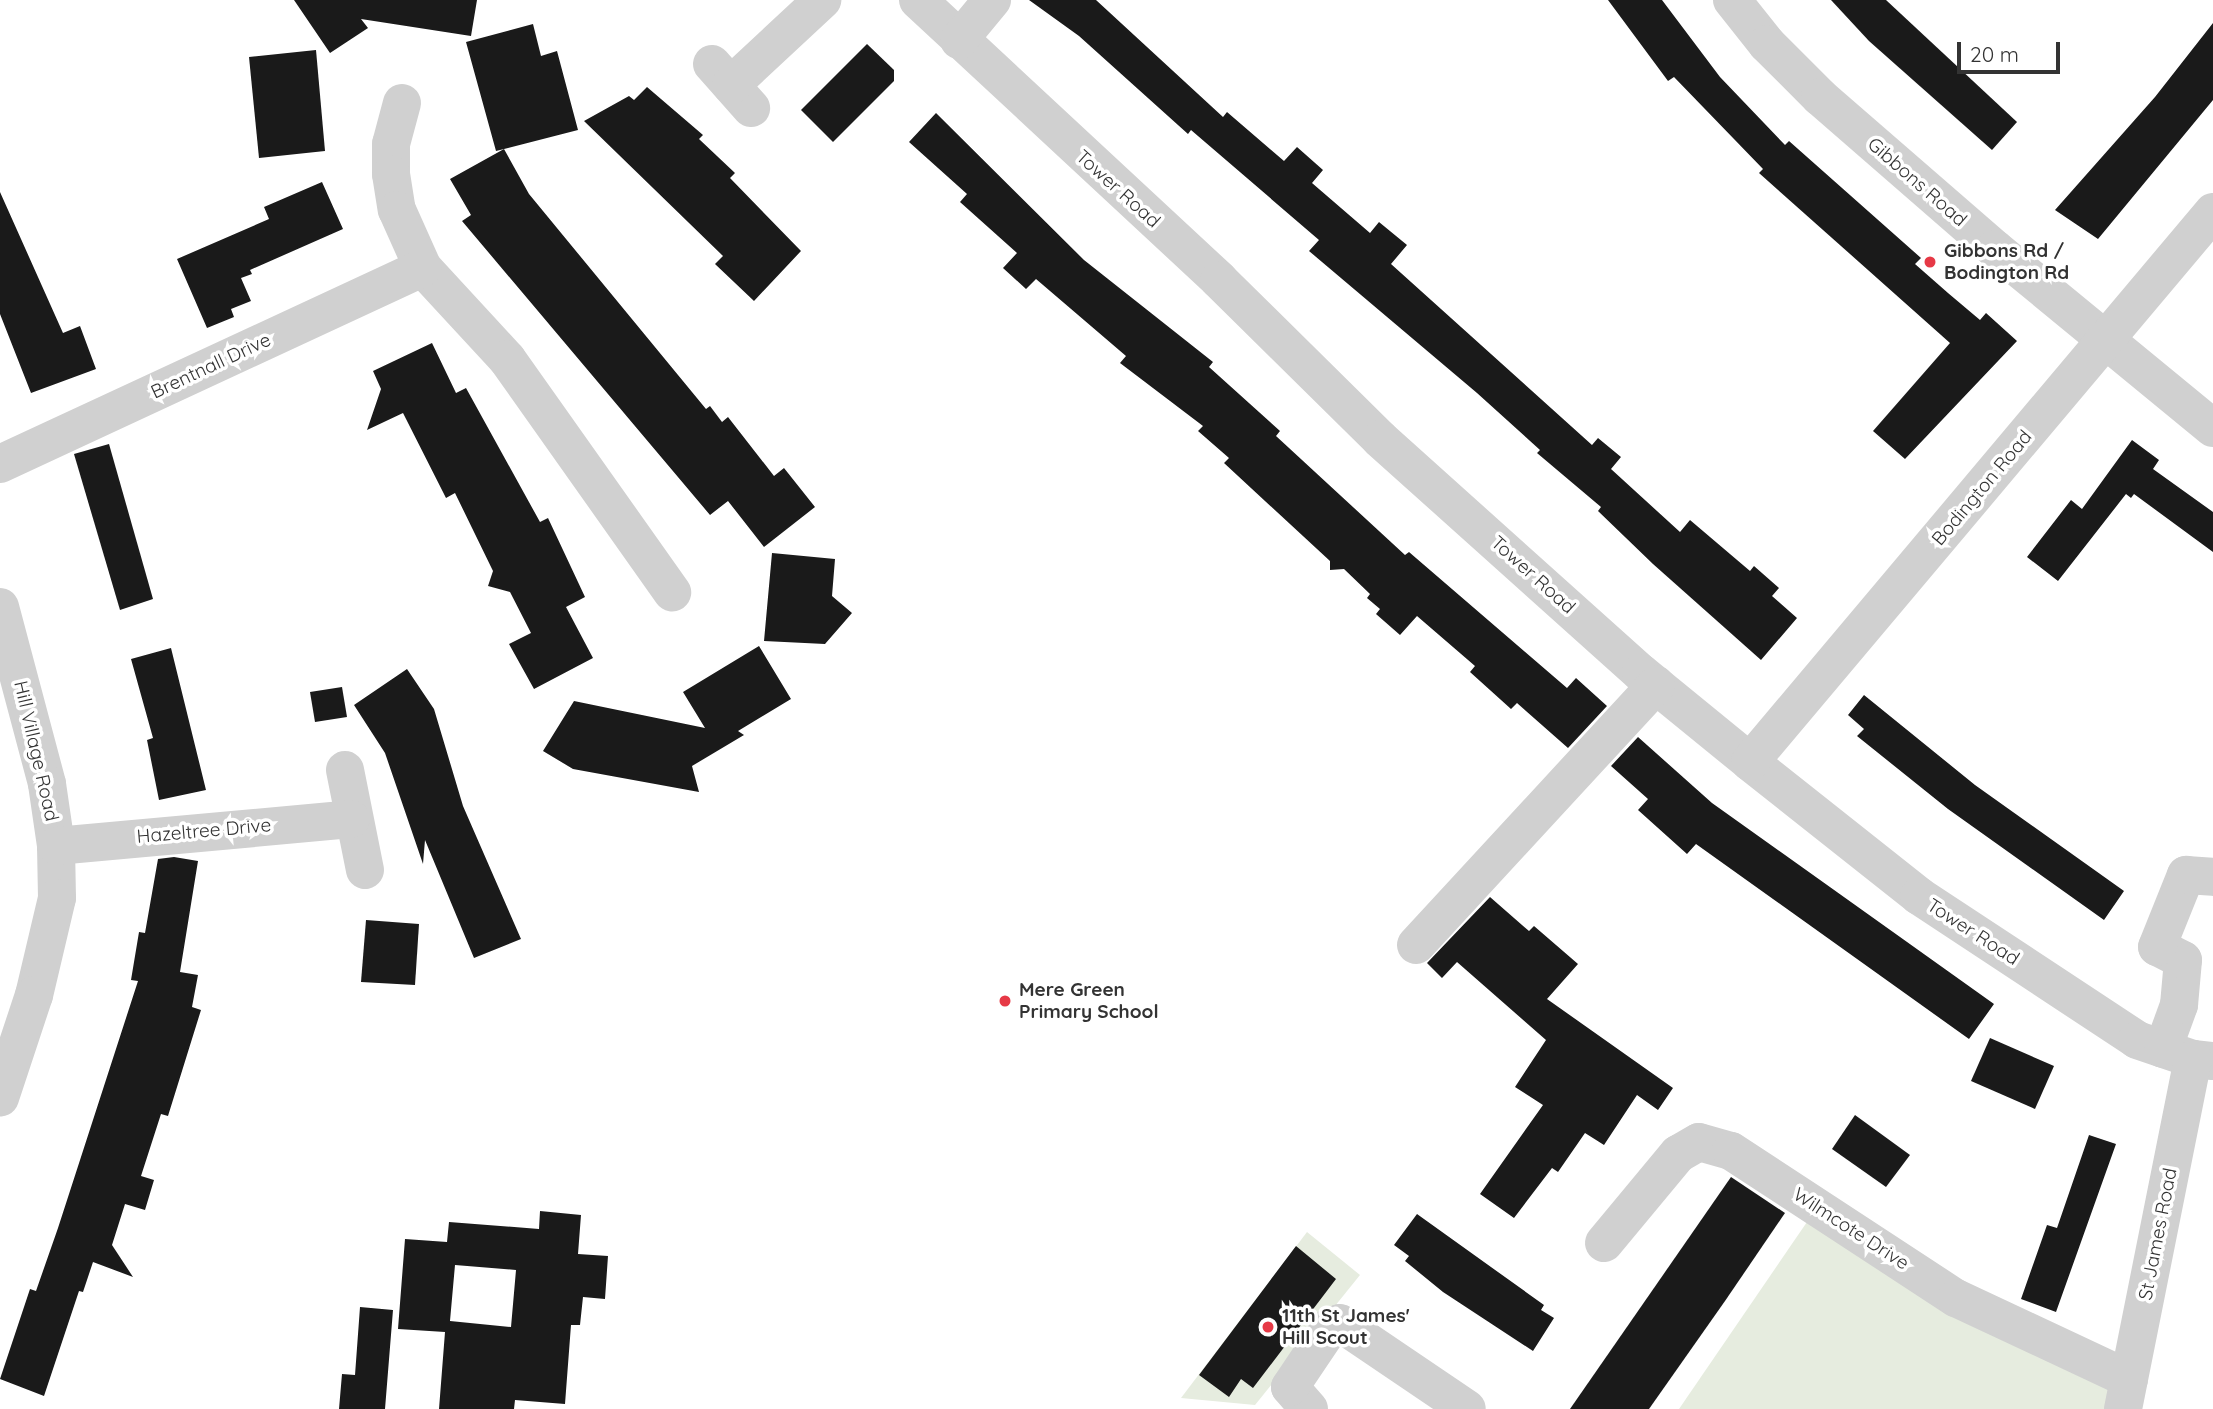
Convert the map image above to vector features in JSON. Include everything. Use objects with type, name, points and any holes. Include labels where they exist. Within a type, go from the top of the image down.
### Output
[{"type":"street","points":[[732,86],[822,0]]},
{"type":"street","name":"Tower Road","points":[[918,0],[1219,280],[1380,439],[1656,685],[1919,896],[2137,1040],[2190,1056]]},
{"type":"street","points":[[959,40],[992,0]]},
{"type":"street","name":"Gibbons Road","points":[[1732,0],[1767,44],[1820,97],[2106,341],[2213,428]]},
{"type":"street","points":[[402,103],[391,144],[391,174],[397,210],[423,268],[507,359],[672,592]]},
{"type":"street","name":"Bodington Road","points":[[1750,762],[2213,212]]},
{"type":"street","name":"Brentnall Drive","points":[[0,464],[423,268]]},
{"type":"street","name":"Hill Village Road","points":[[0,607],[47,784],[57,846],[57,898],[50,938],[0,1098]]},
{"type":"street","points":[[1416,945],[1656,685]]},
{"type":"street","points":[[345,770],[351,819],[365,870]]},
{"type":"street","name":"Hazeltree Drive","points":[[57,846],[351,819]]},
{"type":"street","name":"St James Road","points":[[2126,1394],[2190,1056],[2179,1005],[2183,960],[2157,947],[2186,875],[2213,877]]},
{"type":"street","name":"Wilmcote Drive","points":[[1604,1243],[1678,1154],[1699,1142],[1731,1151],[1956,1298],[2126,1394]]},
{"type":"street","points":[[1310,1409],[1290,1387],[1331,1326],[1340,1323],[1467,1409]]},
{"type":"shaded area","points":[[1807,1222],[2113,1388],[2110,1409],[1679,1409]]},
{"type":"shaded area","name":"11th St James' Hill Scout","points":[[1307,1232],[1360,1275],[1255,1405],[1181,1398]]},
{"type":"building","points":[[294,0],[477,0],[471,36],[361,19],[368,28],[330,53]]},
{"type":"building","points":[[1029,0],[1096,0],[1223,117],[1227,112],[1284,161],[1297,147],[1323,170],[1312,183],[1370,233],[1379,222],[1407,245],[1391,264],[1592,445],[1598,438],[1621,457],[1611,469],[1680,532],[1690,520],[1750,571],[1754,566],[1779,588],[1772,596],[1797,618],[1761,660],[1653,564],[1598,511],[1601,507],[1537,453],[1540,450],[1309,251],[1319,240],[1191,130],[1188,134],[1079,36]]},
{"type":"building","points":[[1608,0],[1662,0],[1720,77],[1785,145],[1789,141],[1921,258],[1915,264],[1948,293],[1980,320],[1986,313],[2017,341],[1905,459],[1873,431],[1950,343],[1759,173],[1763,169],[1674,77],[1668,81]]},
{"type":"building","points":[[1831,0],[1886,0],[2017,122],[1992,150],[1869,41]]},
{"type":"building","points":[[2213,23],[2213,100],[2098,239],[2055,210],[2155,97]]},
{"type":"building","points":[[533,24],[541,56],[557,51],[578,130],[496,151],[466,42]]},
{"type":"building","points":[[867,44],[894,70],[894,81],[833,142],[801,110]]},
{"type":"building","points":[[316,50],[325,151],[259,158],[249,57]]},
{"type":"building","points":[[647,87],[703,135],[699,139],[735,173],[730,178],[801,251],[754,301],[715,264],[723,256],[584,121],[629,96],[634,100]]},
{"type":"building","points":[[936,113],[1084,260],[1213,362],[1209,367],[1280,431],[1276,436],[1405,555],[1409,552],[1567,688],[1576,678],[1607,706],[1568,748],[1517,703],[1511,709],[1470,672],[1475,666],[1417,616],[1400,635],[1376,614],[1380,609],[1367,598],[1370,594],[1344,569],[1330,570],[1330,561],[1224,463],[1229,458],[1198,431],[1203,426],[1120,363],[1126,356],[1036,279],[1026,289],[1003,268],[1017,253],[960,202],[967,194],[909,142]]},
{"type":"building","points":[[504,149],[529,194],[706,409],[710,406],[722,422],[728,417],[774,476],[784,468],[815,507],[764,547],[728,501],[710,515],[462,221],[471,215],[450,179]]},
{"type":"building","points":[[322,182],[343,229],[250,270],[252,274],[241,278],[251,301],[231,309],[234,317],[207,328],[177,259],[269,219],[264,207]]},
{"type":"building","points":[[0,192],[63,333],[80,326],[96,369],[31,393],[0,314]]},
{"type":"building","points":[[432,343],[456,393],[466,388],[540,522],[548,518],[585,597],[566,607],[593,658],[534,689],[509,644],[531,633],[510,592],[488,586],[493,571],[455,493],[446,498],[403,413],[367,430],[381,389],[373,371]]},
{"type":"building","points":[[2132,440],[2159,460],[2153,469],[2213,512],[2213,552],[2134,494],[2131,498],[2126,494],[2058,581],[2027,557],[2071,500],[2082,509]]},
{"type":"building","points":[[109,444],[153,599],[120,610],[74,454]]},
{"type":"building","points":[[772,553],[835,559],[832,596],[852,613],[825,644],[764,641]]},
{"type":"building","points":[[759,646],[791,699],[738,731],[744,735],[692,766],[699,792],[573,769],[543,751],[574,701],[705,728],[683,692]]},
{"type":"building","points":[[171,648],[206,790],[159,800],[147,740],[153,738],[131,659]]},
{"type":"building","points":[[407,669],[434,709],[463,806],[521,939],[474,958],[425,840],[423,864],[385,753],[354,705]]},
{"type":"building","points":[[342,687],[347,717],[315,722],[310,692]]},
{"type":"building","points":[[1864,695],[1975,785],[2124,891],[2104,920],[1948,809],[1857,736],[1864,729],[1848,715]]},
{"type":"building","points":[[1638,737],[1712,803],[1994,1004],[1969,1039],[1696,844],[1687,854],[1638,810],[1648,799],[1611,766]]},
{"type":"building","points":[[174,857],[198,861],[180,972],[198,975],[192,1007],[201,1010],[168,1116],[161,1114],[141,1176],[154,1180],[145,1210],[125,1204],[112,1245],[133,1277],[93,1262],[83,1292],[79,1291],[44,1396],[0,1379],[30,1289],[36,1291],[58,1228],[138,981],[131,980],[139,932],[145,933],[158,859]]},
{"type":"building","points":[[1490,897],[1529,931],[1534,926],[1578,964],[1547,999],[1673,1088],[1658,1110],[1637,1095],[1604,1145],[1585,1133],[1558,1172],[1552,1168],[1514,1218],[1480,1194],[1543,1105],[1515,1087],[1546,1040],[1457,962],[1442,978],[1427,963]]},
{"type":"building","points":[[366,920],[419,924],[415,985],[361,982]]},
{"type":"building","points":[[1990,1038],[2054,1066],[2035,1109],[1971,1081]]},
{"type":"building","points":[[1855,1115],[1910,1155],[1886,1187],[1832,1149]]},
{"type":"building","points":[[2089,1135],[2116,1144],[2056,1312],[2021,1299],[2047,1225],[2057,1228]]},
{"type":"building","points":[[1731,1177],[1785,1213],[1725,1301],[1649,1409],[1570,1409]]},
{"type":"building","points":[[540,1211],[581,1215],[578,1254],[608,1256],[605,1299],[583,1297],[580,1325],[571,1325],[565,1404],[515,1400],[514,1409],[439,1409],[445,1332],[398,1329],[405,1239],[447,1242],[449,1222],[539,1229]],"holes":[[[455,1265],[516,1270],[511,1327],[450,1321]]]},
{"type":"building","points":[[1417,1214],[1544,1305],[1541,1310],[1554,1318],[1533,1351],[1443,1292],[1405,1261],[1409,1256],[1394,1245]]},
{"type":"building","name":"11th St James' Hill Scout","points":[[1296,1246],[1336,1279],[1253,1388],[1241,1379],[1229,1397],[1199,1375]]},
{"type":"building","points":[[360,1307],[393,1310],[385,1409],[339,1409],[342,1374],[355,1375]]},
{"type":"place","name":"Gibbons Rd / Bodington Rd","points":[[1930,262]]},
{"type":"place","name":"Mere Green Primary School","points":[[1005,1001]]},
{"type":"place","name":"11th St James' Hill Scout","points":[[1268,1327]]}]
